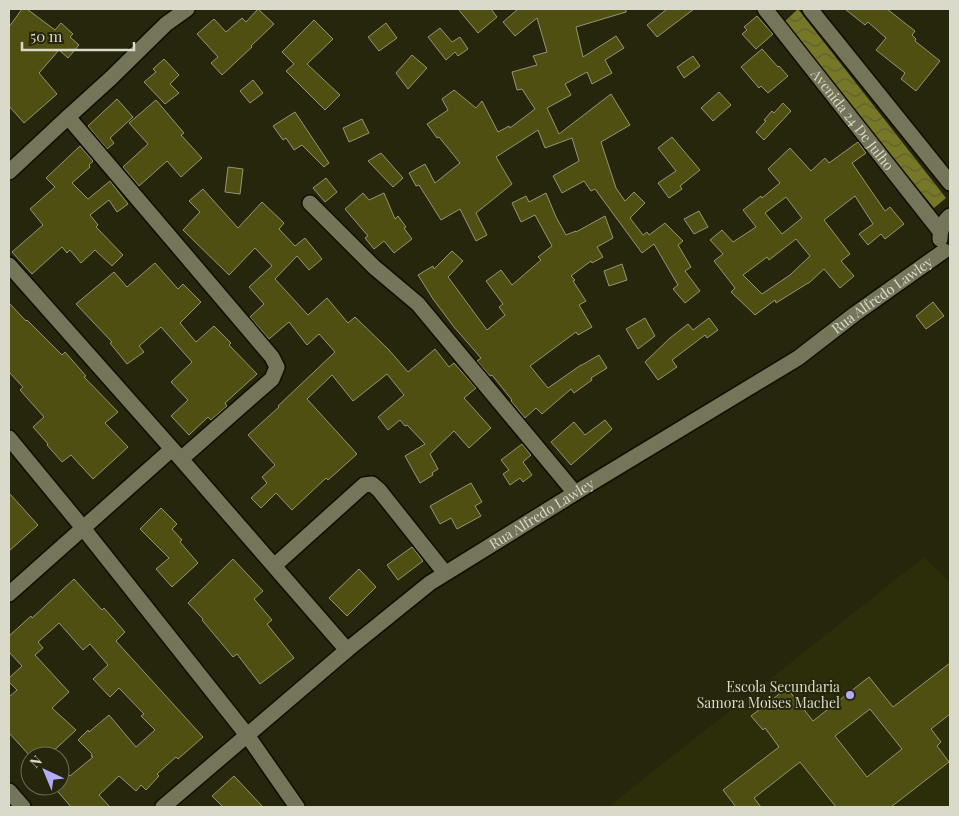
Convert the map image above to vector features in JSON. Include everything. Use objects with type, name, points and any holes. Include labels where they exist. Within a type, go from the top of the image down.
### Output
[{"type":"street","points":[[9,172],[111,78],[166,24],[187,9]]},
{"type":"street","name":"Avenida 24 De Julho","points":[[765,9],[940,230]]},
{"type":"street","points":[[810,9],[950,183]]},
{"type":"street","points":[[9,594],[84,528],[272,378],[277,368],[272,357],[68,117]]},
{"type":"street","points":[[310,203],[374,267],[418,304],[575,493]]},
{"type":"street","points":[[947,254],[941,245],[940,230],[950,216]]},
{"type":"street","name":"Rua Alfredo Lawley","points":[[163,807],[406,601],[445,573],[798,358],[855,314],[947,254]]},
{"type":"street","points":[[9,265],[177,454],[347,650]]},
{"type":"street","points":[[9,438],[84,528],[247,735],[297,807]]},
{"type":"street","points":[[274,566],[364,485],[372,484],[379,490],[445,573]]},
{"type":"street","points":[[9,791],[23,807]]},
{"type":"shaded area","name":"Escola Secundaria Samora Moises Machel","points":[[924,557],[950,582],[950,807],[608,807]]},
{"type":"water","points":[[798,9],[946,198],[934,208],[783,23]]},
{"type":"building","points":[[22,9],[27,9],[55,30],[61,23],[73,34],[70,37],[79,45],[68,58],[59,50],[39,73],[57,94],[24,123],[9,106],[9,27]]},
{"type":"building","points":[[258,9],[274,24],[222,75],[211,63],[218,57],[197,34],[214,19],[226,32],[242,18],[246,22]]},
{"type":"building","points":[[458,9],[491,9],[497,17],[478,33]]},
{"type":"building","points":[[518,9],[626,9],[626,12],[576,27],[583,57],[616,36],[624,48],[605,60],[612,73],[592,84],[587,72],[565,84],[571,95],[547,108],[559,134],[611,94],[630,125],[601,142],[616,188],[625,201],[634,192],[645,203],[630,218],[643,235],[647,232],[649,235],[665,223],[683,241],[678,245],[691,267],[685,271],[700,291],[685,303],[673,289],[678,285],[654,244],[642,253],[595,189],[591,191],[584,181],[562,193],[553,176],[579,161],[572,138],[545,148],[538,130],[496,157],[512,184],[476,213],[487,235],[476,241],[460,209],[441,220],[419,185],[416,186],[409,173],[425,164],[435,183],[460,163],[427,124],[448,110],[442,99],[454,90],[476,108],[482,101],[498,132],[509,126],[510,128],[535,109],[522,89],[517,90],[512,72],[537,65],[533,56],[547,52],[537,18],[515,36],[503,22]]},
{"type":"building","points":[[667,9],[694,9],[657,37],[647,25]]},
{"type":"building","points":[[845,9],[887,9],[915,31],[912,35],[916,39],[915,41],[940,61],[916,91],[901,79],[905,73],[876,50],[886,38],[868,22],[865,25]]},
{"type":"building","points":[[757,16],[773,34],[756,49],[742,34],[747,30],[744,27]]},
{"type":"building","points":[[314,20],[333,39],[307,64],[340,95],[325,110],[286,71],[294,64],[282,52]]},
{"type":"building","points":[[386,23],[397,38],[379,51],[368,37]]},
{"type":"building","points":[[440,28],[452,42],[460,37],[468,49],[458,56],[455,52],[446,60],[428,37]]},
{"type":"building","points":[[762,49],[788,76],[768,93],[761,86],[759,88],[741,67]]},
{"type":"building","points":[[412,55],[427,68],[408,89],[396,73]]},
{"type":"building","points":[[693,56],[700,66],[684,78],[677,67]]},
{"type":"building","points":[[164,59],[179,75],[170,84],[179,93],[165,104],[144,82],[156,72],[153,69]]},
{"type":"building","points":[[253,80],[263,93],[250,103],[240,91]]},
{"type":"building","points":[[719,92],[731,105],[713,121],[701,108]]},
{"type":"building","points":[[117,99],[133,117],[110,138],[114,143],[107,149],[88,126]]},
{"type":"building","points":[[156,100],[184,133],[181,135],[202,158],[181,177],[167,161],[139,186],[123,167],[148,144],[129,123]]},
{"type":"building","points":[[783,103],[791,111],[764,140],[756,132],[772,111],[774,113]]},
{"type":"building","points":[[295,112],[329,163],[324,167],[302,145],[294,150],[286,138],[283,140],[273,126]]},
{"type":"building","points":[[362,119],[369,133],[349,142],[343,128]]},
{"type":"building","points":[[672,137],[700,170],[680,186],[682,189],[669,198],[658,183],[676,171],[658,148]]},
{"type":"building","points":[[858,142],[866,153],[852,163],[885,211],[890,207],[904,224],[885,239],[881,234],[868,245],[859,234],[873,224],[855,196],[824,220],[850,254],[841,261],[854,276],[840,288],[824,269],[809,283],[776,303],[775,300],[755,315],[731,292],[735,288],[714,261],[723,254],[710,240],[722,230],[733,242],[756,227],[743,210],[761,196],[762,198],[780,183],[768,169],[790,148],[811,171],[825,158],[829,163]],"holes":[[[786,197],[802,218],[782,234],[765,213]],[[796,239],[810,256],[790,275],[762,294],[743,275],[767,257],[769,260]]]},
{"type":"building","points":[[80,146],[93,161],[89,165],[90,167],[72,183],[88,199],[110,181],[128,204],[117,212],[109,200],[90,215],[98,225],[96,227],[123,255],[112,266],[95,250],[81,263],[70,250],[67,253],[62,247],[32,274],[12,252],[43,225],[30,209],[55,187],[46,178]]},
{"type":"building","points":[[381,153],[403,178],[393,187],[368,161]]},
{"type":"building","points":[[228,167],[243,169],[240,194],[225,192]]},
{"type":"building","points":[[326,178],[337,192],[325,202],[313,188]]},
{"type":"building","points":[[203,189],[238,228],[262,202],[284,223],[279,229],[295,246],[305,238],[322,259],[309,270],[297,256],[275,279],[308,315],[327,298],[348,323],[355,317],[389,350],[408,372],[435,349],[449,367],[454,363],[476,388],[464,398],[491,428],[469,448],[454,431],[430,454],[438,469],[432,473],[433,475],[420,483],[405,456],[425,444],[400,420],[388,430],[378,417],[404,395],[387,374],[353,401],[332,375],[307,399],[357,454],[328,480],[326,478],[292,510],[276,493],[261,508],[251,498],[267,483],[262,477],[275,465],[248,435],[335,352],[319,334],[307,345],[289,322],[269,339],[250,317],[264,304],[249,287],[272,266],[255,248],[229,275],[183,230],[200,212],[189,201]]},
{"type":"building","points":[[363,193],[369,200],[384,193],[395,219],[398,216],[406,227],[404,228],[412,239],[394,253],[384,241],[374,249],[365,238],[368,236],[345,209]]},
{"type":"building","points":[[546,193],[566,235],[576,232],[605,216],[613,238],[597,247],[603,257],[592,263],[591,261],[571,276],[586,301],[579,305],[592,327],[578,335],[576,332],[530,366],[548,388],[599,355],[607,368],[591,378],[592,380],[574,393],[571,389],[542,414],[536,408],[525,418],[492,375],[490,376],[477,361],[481,358],[454,327],[418,275],[433,266],[434,269],[452,251],[463,261],[448,277],[487,330],[505,315],[499,307],[503,304],[486,281],[501,270],[512,285],[541,260],[538,257],[552,246],[535,215],[521,222],[512,203],[526,196],[529,202]]},
{"type":"building","points":[[699,211],[708,227],[694,234],[684,219]]},
{"type":"building","points":[[155,263],[178,289],[183,284],[201,302],[180,323],[196,342],[214,326],[231,343],[229,345],[257,374],[225,403],[227,406],[211,420],[208,417],[189,435],[171,416],[188,400],[171,382],[192,362],[161,327],[139,346],[144,352],[127,364],[110,343],[112,342],[76,304],[114,272],[127,287]]},
{"type":"building","points":[[622,264],[627,280],[609,286],[604,271]]},
{"type":"building","points":[[933,302],[944,316],[926,329],[916,316]]},
{"type":"building","points":[[9,303],[62,355],[65,352],[86,376],[84,377],[118,412],[105,423],[128,447],[93,479],[71,455],[62,462],[33,427],[44,417],[20,390],[23,387],[9,372]]},
{"type":"building","points":[[645,318],[655,336],[638,349],[626,329]]},
{"type":"building","points":[[709,318],[718,330],[707,338],[705,335],[672,360],[677,367],[658,380],[645,362],[688,324],[693,330]]},
{"type":"building","points":[[605,420],[612,429],[571,465],[551,442],[574,422],[585,435]]},
{"type":"building","points":[[522,444],[531,455],[523,462],[532,475],[523,482],[520,478],[510,485],[503,474],[509,470],[501,460]]},
{"type":"building","points":[[471,483],[482,502],[475,506],[481,516],[457,529],[451,518],[440,524],[430,506]]},
{"type":"building","points":[[9,493],[38,525],[9,551]]},
{"type":"building","points":[[161,508],[177,524],[172,529],[182,540],[180,542],[198,563],[172,587],[156,569],[169,558],[140,529]]},
{"type":"building","points":[[412,547],[423,561],[398,580],[387,565]]},
{"type":"building","points":[[233,559],[263,591],[254,599],[272,620],[267,624],[294,658],[260,684],[237,654],[233,657],[188,603]]},
{"type":"building","points":[[359,569],[376,587],[347,616],[329,598]]},
{"type":"building","points":[[74,579],[102,610],[104,608],[125,632],[116,641],[203,737],[157,774],[159,776],[146,790],[141,785],[136,791],[119,776],[99,795],[110,807],[71,807],[62,796],[70,796],[70,776],[93,757],[78,740],[88,730],[89,732],[109,715],[136,747],[155,730],[141,716],[144,714],[119,688],[110,697],[93,679],[108,665],[90,644],[83,650],[59,623],[38,642],[43,648],[35,655],[69,692],[52,708],[76,730],[59,746],[21,746],[9,733],[9,697],[17,690],[9,682],[9,678],[22,666],[9,652],[9,636],[31,616],[32,618]]},
{"type":"building","points":[[950,663],[950,714],[931,729],[941,742],[937,746],[949,762],[891,807],[836,807],[800,762],[754,798],[761,807],[736,807],[723,790],[779,747],[765,728],[763,730],[751,716],[787,688],[813,721],[869,677],[893,707]],"holes":[[[870,709],[902,749],[867,777],[835,736]]]},
{"type":"building","points":[[234,776],[263,807],[223,807],[212,796]]},
{"type":"place","name":"Escola Secundaria Samora Moises Machel","points":[[850,695]]}]
